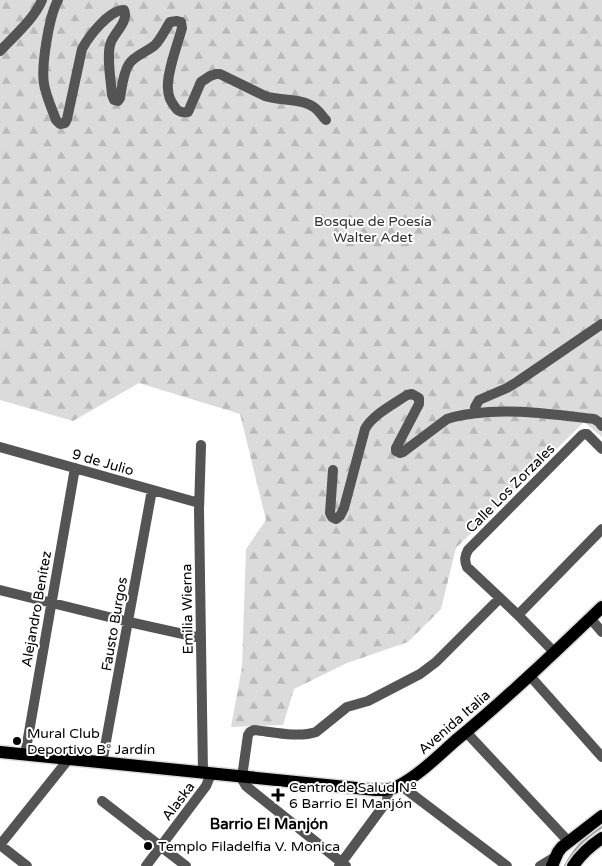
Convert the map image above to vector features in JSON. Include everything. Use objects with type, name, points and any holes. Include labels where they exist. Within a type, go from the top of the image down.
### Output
[{"type":"main road","name":"Avenida Italia","points":[[394,788],[415,775],[466,732],[530,676],[602,607]]},
{"type":"main road","points":[[0,752],[376,790],[394,788]]},
{"type":"main road","points":[[554,862],[562,847],[568,841],[602,816]]},
{"type":"main road","points":[[577,861],[586,850],[602,838]]},
{"type":"street","points":[[0,51],[32,16],[42,0]]},
{"type":"street","points":[[58,0],[51,17],[43,68],[44,84],[56,120],[60,124],[65,123],[67,119],[82,49],[87,38],[95,29],[120,10],[124,10],[126,14],[111,42],[110,50],[112,95],[114,100],[118,101],[120,98],[129,63],[157,43],[170,22],[177,21],[181,22],[182,28],[168,80],[168,90],[172,103],[178,111],[188,112],[202,82],[210,76],[220,74],[271,98],[305,102],[314,106],[326,120]]},
{"type":"street","points":[[477,413],[475,407],[478,400],[517,382],[602,324]]},
{"type":"street","points":[[333,470],[330,513],[336,519],[342,513],[367,424],[407,395],[412,394],[419,398],[419,404],[396,448],[396,451],[400,452],[403,452],[447,419],[454,416],[477,413],[522,411],[594,419],[602,426]]},
{"type":"street","name":"Calle Los Zorzales","points":[[500,598],[467,567],[464,558],[468,550],[584,434],[588,434],[602,449]]},
{"type":"street","name":"Emilia Wierna","points":[[201,445],[199,503],[201,638],[207,774]]},
{"type":"street","name":"9 de Julio","points":[[0,447],[199,503]]},
{"type":"street","name":"Alejandro Benítez","points":[[25,755],[75,468]]},
{"type":"street","name":"Fausto Burgos","points":[[102,763],[152,490]]},
{"type":"street","points":[[518,615],[602,530]]},
{"type":"street","points":[[0,590],[201,638]]},
{"type":"street","points":[[507,866],[394,788],[343,865],[246,786],[242,777],[248,735],[254,730],[301,734],[316,732],[347,707],[368,701],[420,674],[436,662],[500,598],[555,653]]},
{"type":"street","points":[[590,618],[602,632]]},
{"type":"street","points":[[530,676],[602,757]]},
{"type":"street","points":[[466,732],[568,841]]},
{"type":"street","points":[[27,866],[0,845],[68,760]]},
{"type":"street","name":"Alaska","points":[[146,866],[206,786],[207,774]]},
{"type":"street","points":[[102,801],[186,866]]},
{"type":"street","points":[[540,866],[554,862]]},
{"type":"green space","name":"Bosque de Poesía Walter Adet","points":[[0,0],[602,0],[602,437],[584,422],[456,548],[441,609],[408,642],[347,663],[294,689],[283,725],[231,727],[242,667],[246,549],[266,520],[240,414],[139,383],[73,421],[0,400]]},
{"type":"waterway","points":[[565,866],[580,844],[602,827]]},
{"type":"place","name":"Mural Club Deportivo B° Jardín","points":[[17,741]]},
{"type":"place","name":"Centro de Salud Nº 6 Barrio El Manjón","points":[[278,795]]},
{"type":"place","name":"Templo Filadelfia V. Monica","points":[[148,846]]},
{"type":"district","name":"Barrio El Manjón","points":[[269,824]]}]
